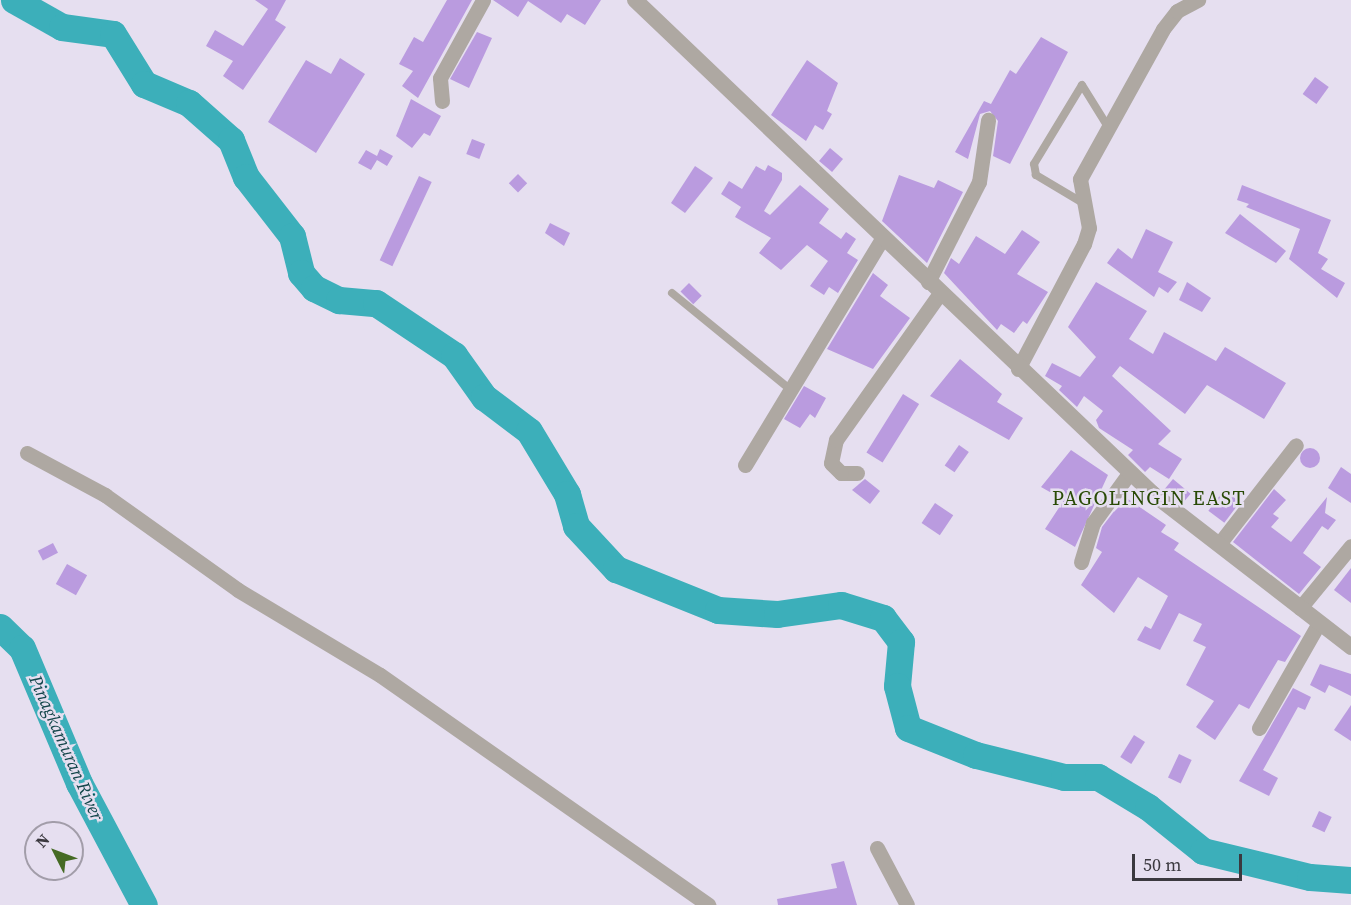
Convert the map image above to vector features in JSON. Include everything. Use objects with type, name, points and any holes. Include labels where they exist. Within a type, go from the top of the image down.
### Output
[{"type":"street","points":[[442,101],[440,78],[483,0]]},
{"type":"street","points":[[635,0],[693,50],[1018,369],[1130,472],[1351,647]]},
{"type":"street","points":[[1018,369],[1084,244],[1089,228],[1080,179],[1163,28],[1177,11],[1198,0]]},
{"type":"street","points":[[857,473],[840,473],[831,463],[836,440],[934,287],[979,182],[988,120]]},
{"type":"street","points":[[745,465],[883,237]]},
{"type":"street","points":[[1219,544],[1296,445]]},
{"type":"street","points":[[27,453],[105,495],[238,590],[380,675],[708,905]]},
{"type":"street","points":[[1081,561],[1094,523],[1130,472]]},
{"type":"street","points":[[1300,608],[1351,546]]},
{"type":"street","points":[[1259,728],[1319,623]]},
{"type":"street","points":[[877,848],[907,905]]},
{"type":"lane","points":[[1083,203],[1036,175],[1034,164],[1082,85],[1108,127]]},
{"type":"lane","points":[[672,293],[790,390]]},
{"type":"building","points":[[255,0],[286,0],[275,20],[286,27],[243,90],[223,76],[233,61],[206,46],[215,30],[243,46],[268,9]]},
{"type":"building","points":[[447,0],[472,0],[418,98],[402,86],[413,71],[399,64],[414,37],[423,42]]},
{"type":"building","points":[[493,0],[601,0],[585,25],[567,14],[561,23],[528,1],[518,17]]},
{"type":"building","points":[[477,32],[492,38],[469,88],[450,79]]},
{"type":"building","points":[[1041,37],[1068,52],[1010,164],[993,156],[998,121],[990,111],[980,114],[968,159],[955,152],[984,101],[991,104],[1010,70],[1016,74]]},
{"type":"building","points":[[340,58],[365,74],[316,153],[268,122],[306,60],[331,74]]},
{"type":"building","points":[[807,60],[838,83],[827,111],[832,114],[823,130],[815,125],[806,141],[771,115]]},
{"type":"building","points":[[1315,77],[1329,87],[1316,104],[1303,94]]},
{"type":"building","points":[[411,99],[441,116],[430,136],[424,133],[412,148],[396,136]]},
{"type":"building","points":[[472,139],[485,144],[479,159],[466,154]]},
{"type":"building","points":[[830,148],[843,159],[832,172],[819,161]]},
{"type":"building","points":[[380,149],[393,156],[387,166],[377,160],[371,170],[358,163],[366,150],[377,156]]},
{"type":"building","points":[[768,165],[782,173],[782,180],[764,211],[770,215],[800,185],[829,209],[819,223],[841,239],[846,232],[856,239],[847,253],[858,260],[838,293],[829,287],[824,295],[810,286],[828,261],[807,245],[781,270],[759,253],[771,238],[735,217],[741,207],[721,194],[729,181],[742,189],[756,166],[765,171]]},
{"type":"building","points":[[695,166],[713,178],[685,213],[671,203]]},
{"type":"building","points":[[518,174],[527,183],[518,192],[509,183]]},
{"type":"building","points":[[899,175],[934,188],[938,180],[963,192],[927,263],[882,221]]},
{"type":"building","points":[[419,176],[432,182],[392,266],[380,260]]},
{"type":"building","points":[[1242,185],[1331,220],[1318,253],[1328,259],[1321,269],[1345,283],[1337,298],[1289,259],[1300,229],[1246,207],[1249,204],[1237,200]]},
{"type":"building","points":[[1240,214],[1286,251],[1276,263],[1225,233]]},
{"type":"building","points":[[550,223],[570,233],[564,246],[545,233]]},
{"type":"building","points":[[1146,229],[1173,242],[1158,272],[1177,282],[1168,293],[1159,287],[1154,297],[1107,263],[1118,248],[1132,259]]},
{"type":"building","points":[[1022,230],[1040,242],[1017,274],[1048,292],[1027,324],[1023,321],[1014,333],[1001,324],[997,330],[944,273],[951,258],[959,264],[976,236],[1005,254]]},
{"type":"building","points":[[873,273],[888,285],[880,296],[910,318],[873,369],[827,349]]},
{"type":"building","points":[[1096,282],[1147,311],[1129,339],[1153,354],[1164,332],[1216,361],[1225,347],[1286,383],[1264,419],[1207,385],[1185,414],[1120,366],[1112,376],[1171,431],[1158,444],[1182,459],[1169,479],[1150,467],[1145,472],[1128,455],[1133,450],[1099,428],[1096,420],[1103,411],[1084,396],[1077,407],[1059,390],[1062,386],[1045,376],[1052,363],[1080,377],[1096,357],[1068,327]]},
{"type":"building","points":[[1187,282],[1211,298],[1202,312],[1179,300]]},
{"type":"building","points":[[689,283],[702,296],[693,304],[681,291]]},
{"type":"building","points":[[960,359],[1002,394],[997,402],[1023,418],[1009,440],[930,396]]},
{"type":"building","points":[[804,386],[826,398],[815,418],[810,414],[800,428],[784,419]]},
{"type":"building","points":[[903,394],[919,404],[883,463],[866,453]]},
{"type":"building","points":[[959,445],[969,452],[954,472],[945,465]]},
{"type":"building","points":[[1310,448],[1317,451],[1320,458],[1317,465],[1310,468],[1303,465],[1300,458],[1303,451]]},
{"type":"building","points":[[1071,450],[1108,475],[1075,547],[1045,529],[1064,500],[1041,487]]},
{"type":"building","points":[[1341,467],[1351,474],[1351,503],[1328,488]]},
{"type":"building","points":[[865,479],[880,491],[870,504],[852,490]]},
{"type":"building","points":[[1173,479],[1191,494],[1182,504],[1165,489]]},
{"type":"building","points":[[1274,489],[1286,500],[1273,514],[1279,518],[1271,527],[1291,542],[1327,497],[1325,513],[1336,520],[1328,530],[1322,526],[1303,553],[1321,567],[1299,594],[1233,542]]},
{"type":"building","points":[[1224,490],[1240,502],[1224,523],[1208,511]]},
{"type":"building","points":[[1125,497],[1166,525],[1161,532],[1179,543],[1174,550],[1301,636],[1285,662],[1278,660],[1249,709],[1239,704],[1215,740],[1196,727],[1214,701],[1186,685],[1206,647],[1193,641],[1202,624],[1179,613],[1160,650],[1137,640],[1145,626],[1151,629],[1168,596],[1138,577],[1114,613],[1081,585],[1102,552],[1096,548],[1102,527]]},
{"type":"building","points":[[935,503],[953,515],[940,535],[922,523]]},
{"type":"building","points":[[53,543],[58,553],[43,561],[38,551]]},
{"type":"building","points":[[67,564],[87,575],[76,595],[56,584]]},
{"type":"building","points":[[1351,568],[1351,603],[1334,590]]},
{"type":"building","points":[[1320,664],[1351,674],[1351,696],[1329,685],[1325,693],[1310,685]]},
{"type":"building","points":[[1293,688],[1311,697],[1305,710],[1298,707],[1263,770],[1278,778],[1269,796],[1239,781]]},
{"type":"building","points":[[1351,705],[1351,741],[1334,730]]},
{"type":"building","points":[[1134,735],[1145,742],[1131,764],[1120,757]]},
{"type":"building","points":[[1179,754],[1192,760],[1181,783],[1168,778]]},
{"type":"building","points":[[1319,811],[1332,817],[1325,832],[1312,826]]},
{"type":"building","points":[[844,861],[857,905],[778,905],[777,899],[837,888],[831,864]]},
{"type":"waterway","points":[[14,0],[62,27],[113,34],[144,84],[189,103],[231,140],[246,177],[292,236],[301,273],[314,288],[339,300],[376,303],[454,355],[484,397],[529,431],[567,494],[576,526],[616,569],[718,610],[777,614],[841,605],[883,618],[901,642],[897,686],[908,728],[976,755],[1064,777],[1098,777],[1148,807],[1203,851],[1310,877],[1351,880]]},
{"type":"waterway","name":"Pinagkamuran River","points":[[0,627],[22,648],[79,783],[144,905]]},
{"type":"district","name":"PAGOLINGIN EAST","points":[[1149,498]]}]
